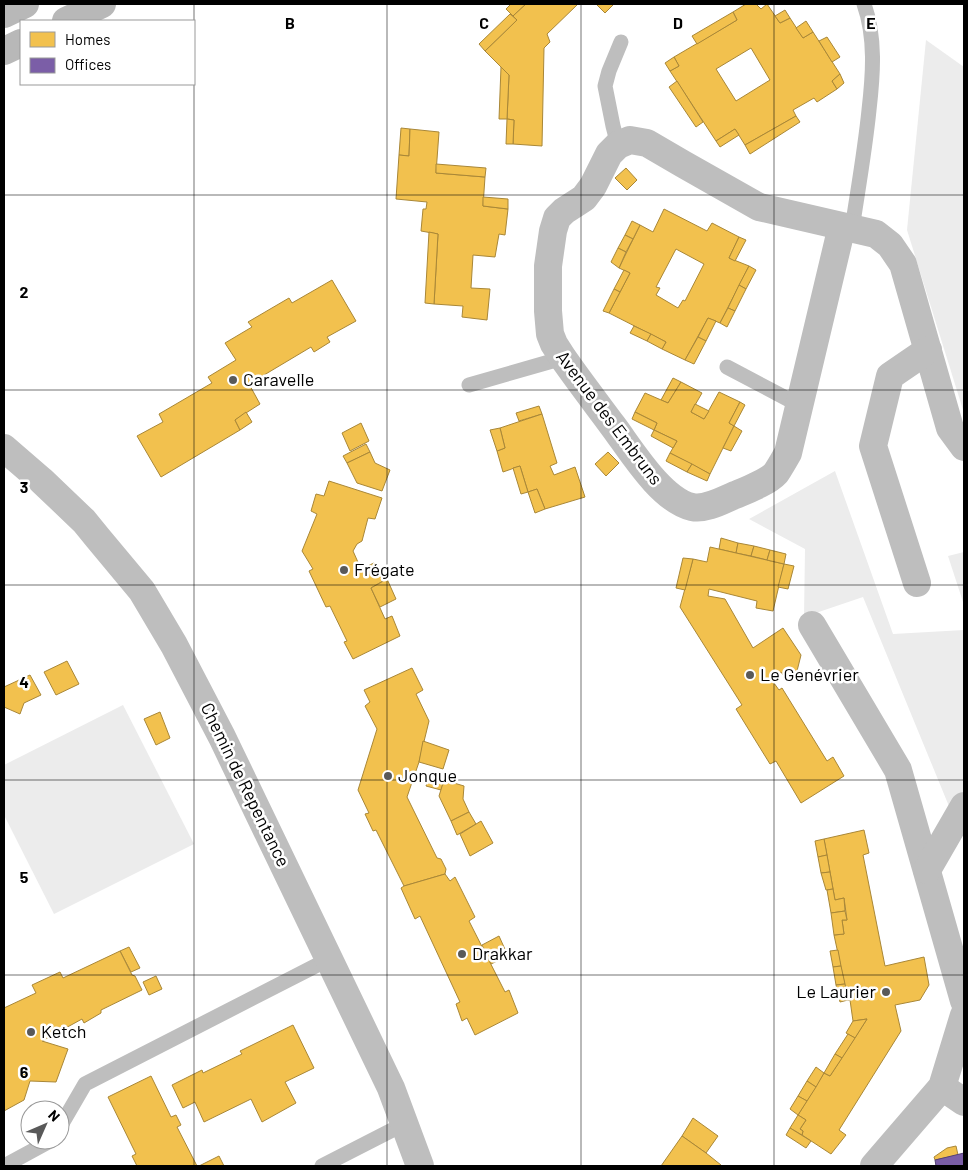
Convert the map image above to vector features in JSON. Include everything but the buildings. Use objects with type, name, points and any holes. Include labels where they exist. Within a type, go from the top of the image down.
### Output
[{"type":"main road","points":[[4,14],[25,4]]},
{"type":"main road","points":[[68,20],[102,4]]},
{"type":"main road","points":[[4,51],[20,43]]},
{"type":"street","points":[[618,145],[630,140],[647,143],[759,206],[876,234],[884,239],[896,252],[903,264],[950,428],[964,447]]},
{"type":"street","name":"Avenue des Embruns","points":[[618,145],[609,154],[584,198],[557,218],[553,231],[548,266],[550,334],[562,358],[648,473],[667,493],[692,507],[700,508],[711,505],[769,479],[775,474],[788,453],[847,227]]},
{"type":"street","points":[[917,583],[873,446],[890,376],[928,350]]},
{"type":"street","name":"Chemin de Repentance","points":[[4,448],[84,521],[142,591],[178,653],[222,737],[391,1088],[420,1166]]},
{"type":"street","points":[[812,625],[898,770],[964,1001]]},
{"type":"street","points":[[927,870],[964,806]]},
{"type":"street","points":[[874,1166],[942,1087],[964,1015]]},
{"type":"street","points":[[942,1087],[964,1102]]},
{"type":"lane","points":[[847,227],[866,140],[873,76],[872,46],[868,15],[864,4]]},
{"type":"lane","points":[[618,145],[605,86],[608,71],[621,42]]},
{"type":"lane","points":[[469,385],[562,358]]},
{"type":"lane","points":[[727,367],[799,405]]},
{"type":"lane","points":[[70,1110],[85,1084],[329,959]]},
{"type":"lane","points":[[322,1166],[404,1124]]},
{"type":"lane","points":[[4,1166],[34,1150]]},
{"type":"shaded area","points":[[926,40],[964,67],[964,413],[907,230]]},
{"type":"shaded area","points":[[835,471],[893,634],[964,630],[964,835],[960,833],[863,597],[804,617],[805,549],[749,519]]},
{"type":"shaded area","points":[[964,552],[964,605],[948,556]]},
{"type":"shaded area","points":[[123,705],[194,844],[54,914],[4,815],[4,765]]},
{"type":"place","name":"Caravelle","points":[[233,380]]},
{"type":"place","name":"Frégate","points":[[344,570]]},
{"type":"place","name":"Le Genévrier","points":[[750,675]]},
{"type":"place","name":"Jonque","points":[[388,776]]},
{"type":"place","name":"Drakkar","points":[[462,954]]},
{"type":"place","name":"Le Laurier","points":[[886,992]]},
{"type":"place","name":"Ketch","points":[[31,1032]]}]
